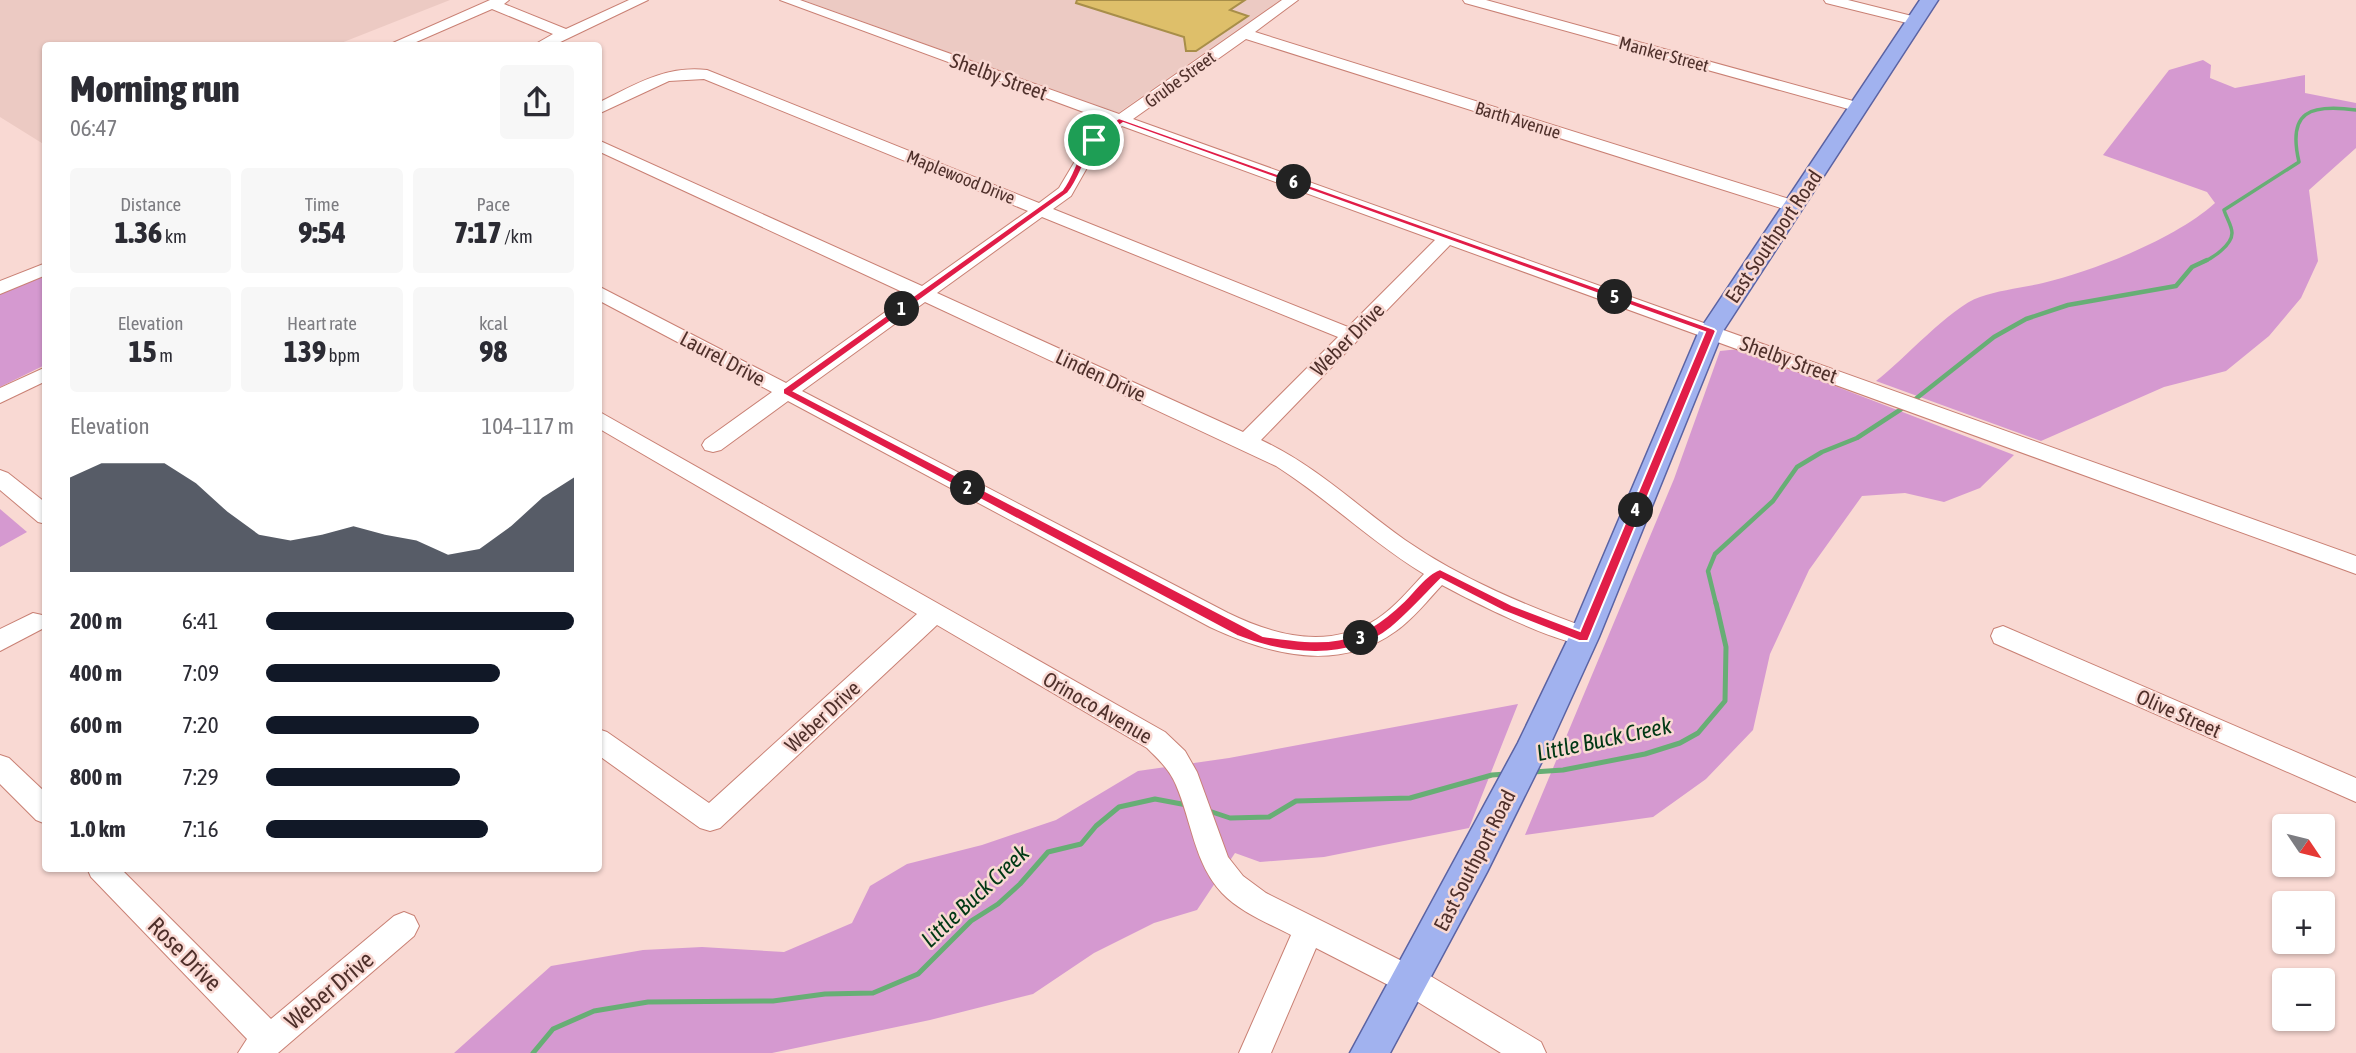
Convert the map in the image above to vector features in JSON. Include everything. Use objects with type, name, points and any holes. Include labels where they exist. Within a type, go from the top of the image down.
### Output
[{"type":"main road","name":"East Southport Road","points":[[1369,1053],[1410,981],[1532,749],[1584,638],[1711,331],[1928,0]]},
{"type":"street","points":[[548,42],[641,0]]},
{"type":"street","name":"Shelby Street","points":[[787,0],[2356,565]]},
{"type":"street","name":"Grube Street","points":[[713,445],[1040,209],[1072,183],[1094,140],[1291,0]]},
{"type":"street","name":"Manker Street","points":[[1470,0],[1858,107]]},
{"type":"street","points":[[1830,0],[1915,21]]},
{"type":"street","points":[[402,42],[497,2],[566,34]]},
{"type":"street","name":"Barth Avenue","points":[[1244,33],[1793,206]]},
{"type":"street","name":"Maplewood Drive","points":[[602,108],[661,78],[685,73],[707,75],[1351,335]]},
{"type":"street","name":"Linden Drive","points":[[602,147],[1246,442],[1304,472],[1395,544],[1440,573],[1507,608],[1584,638]]},
{"type":"street","name":"Weber Drive","points":[[1246,442],[1448,237]]},
{"type":"street","points":[[0,288],[42,270]]},
{"type":"street","name":"Laurel Drive","points":[[602,294],[1242,632],[1262,640],[1314,648],[1350,643],[1386,625],[1440,573]]},
{"type":"street","points":[[0,396],[42,375]]},
{"type":"street","name":"Orinoco Avenue","points":[[602,420],[1156,740],[1178,760],[1192,786],[1209,850],[1222,874],[1237,890],[1410,981],[1531,1053]]},
{"type":"street","points":[[0,478],[42,513]]},
{"type":"street","name":"Weber Drive","points":[[602,743],[710,819],[934,613]]},
{"type":"street","points":[[0,641],[33,622]]},
{"type":"street","name":"Olive Street","points":[[2003,636],[2356,790]]},
{"type":"street","points":[[0,766],[42,808]]},
{"type":"street","name":"Rose Drive","points":[[104,872],[262,1046]]},
{"type":"street","name":"Weber Drive","points":[[262,1046],[404,926]]},
{"type":"street","points":[[1255,1053],[1294,960],[1310,930]]},
{"type":"shaded area","points":[[0,0],[450,0],[344,42],[42,42],[42,143],[0,117]]},
{"type":"shaded area","points":[[803,0],[1280,0],[1118,113]]},
{"type":"shaded area","points":[[2203,60],[2211,65],[2210,78],[2235,88],[2305,75],[2305,93],[2356,103],[2356,148],[2309,190],[2318,261],[2301,298],[2269,336],[2226,371],[2164,387],[2041,441],[1876,381],[1941,322],[1968,303],[1980,297],[2064,277],[2134,252],[2179,229],[2215,203],[2207,192],[2103,155],[2169,70]]},
{"type":"shaded area","points":[[42,274],[42,366],[0,387],[0,293]]},
{"type":"shaded area","points":[[1739,349],[2014,455],[1980,488],[1944,502],[1905,493],[1862,496],[1809,570],[1770,654],[1753,730],[1706,779],[1653,817],[1525,835],[1674,479],[1720,351]]},
{"type":"shaded area","points":[[0,509],[27,532],[0,547]]},
{"type":"shaded area","points":[[1518,704],[1469,828],[1324,857],[1260,862],[1235,853],[1197,910],[1154,923],[1094,953],[1033,994],[930,1020],[772,1053],[454,1053],[551,966],[643,950],[702,947],[784,952],[852,923],[870,886],[907,864],[982,845],[1056,820],[1138,771],[1229,758]]},
{"type":"building","points":[[1077,0],[1245,0],[1230,10],[1248,16],[1196,51],[1186,51],[1184,37],[1076,3]]},
{"type":"waterway","name":"Little Buck Creek","points":[[2204,261],[2221,250],[2231,238],[2231,227],[2224,210],[2299,162],[2296,132],[2306,115],[2326,108],[2356,110]]},
{"type":"waterway","name":"Little Buck Creek","points":[[1913,401],[1994,337],[2026,319],[2068,305],[2176,286],[2192,267],[2204,261]]},
{"type":"waterway","name":"Little Buck Creek","points":[[1716,604],[1708,571],[1715,554],[1773,501],[1797,467],[1822,452],[1857,438],[1906,406]]},
{"type":"waterway","name":"Little Buck Creek","points":[[1533,772],[1563,770],[1645,754],[1680,743],[1698,733],[1725,701],[1726,647],[1716,603]]},
{"type":"waterway","name":"Little Buck Creek","points":[[1209,811],[1230,818],[1269,817],[1296,801],[1410,798],[1492,775],[1506,774]]},
{"type":"waterway","name":"Little Buck Creek","points":[[533,1053],[553,1029],[594,1011],[648,1002],[773,1001],[825,994],[873,993],[918,974],[971,921],[998,904],[1020,884],[1048,852],[1081,844],[1096,826],[1119,807],[1155,799],[1187,805]]},
{"type":"route","points":[[1122,120],[1711,331],[1584,638],[1507,608],[1440,573],[1386,625],[1350,643],[1314,648],[1291,647],[1262,640],[1242,632],[786,392],[1065,191],[1075,179],[1084,155],[1094,140],[1122,120]]}]
